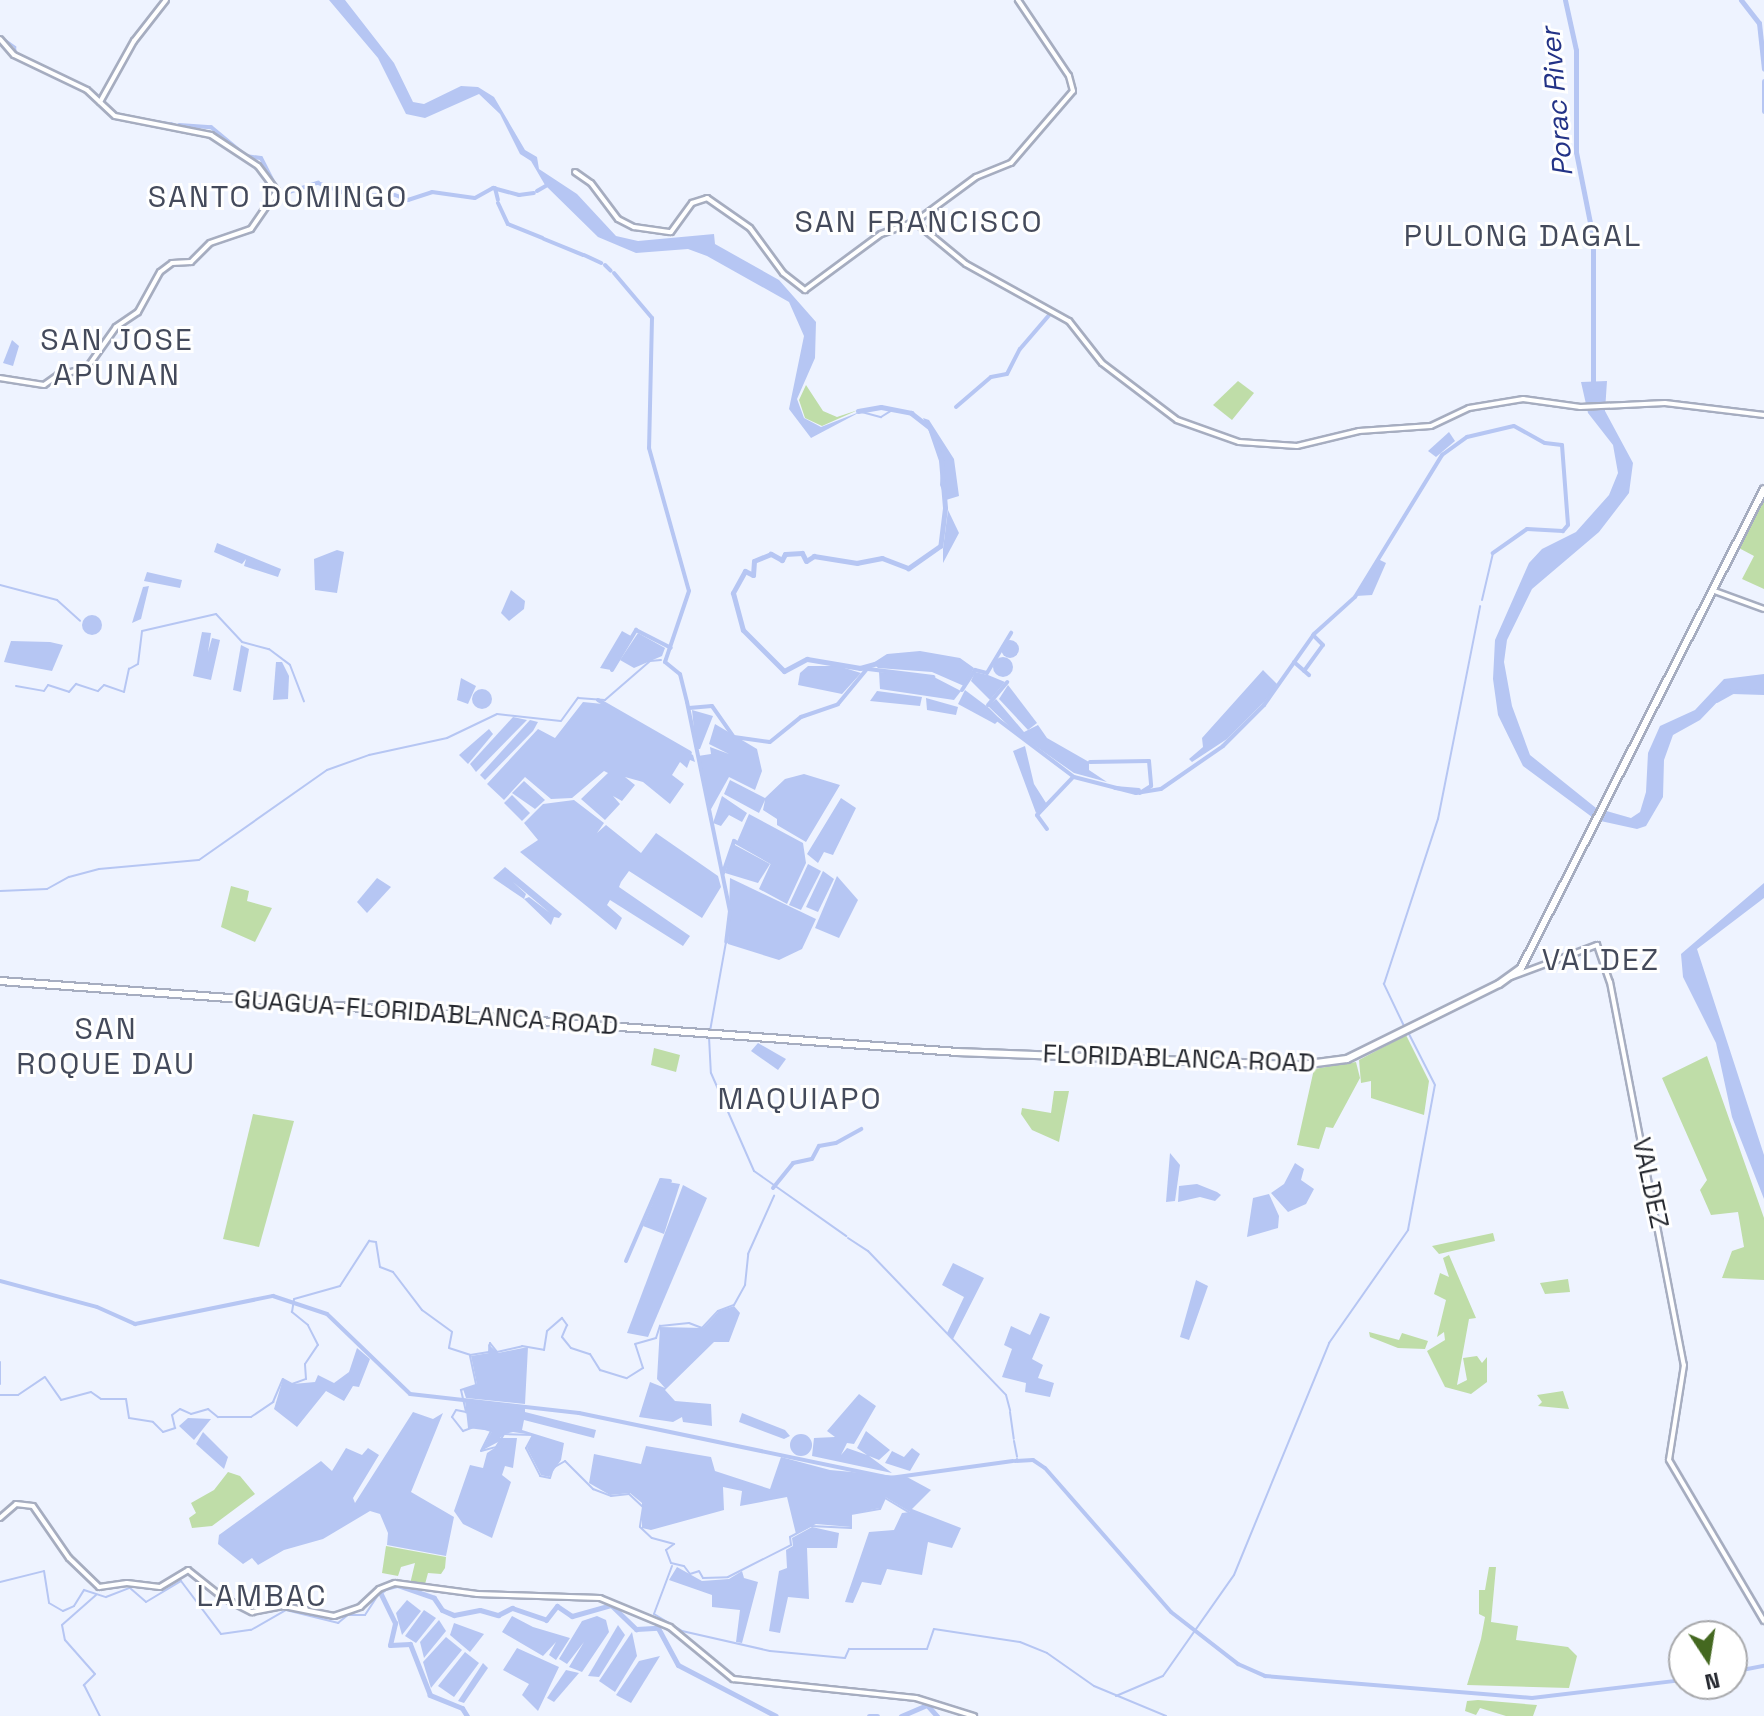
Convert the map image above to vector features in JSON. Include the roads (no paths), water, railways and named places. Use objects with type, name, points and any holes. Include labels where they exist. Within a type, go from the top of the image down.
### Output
[{"type":"main road","name":"FLORIDABLANCA ROAD","points":[[708,1033],[957,1052],[1316,1065],[1356,1056],[1511,977],[1525,962],[1764,489]]},
{"type":"main road","name":"GUAGUA-FLORIDABLANCA ROAD","points":[[0,981],[708,1033]]},
{"type":"street","points":[[100,101],[134,41],[166,0]]},
{"type":"street","points":[[575,172],[591,183],[618,219],[639,228],[671,232],[692,203],[707,198],[750,228],[783,273],[808,290],[881,234],[915,222],[976,177],[1011,163],[1067,102],[1072,81],[1018,0]]},
{"type":"street","points":[[0,39],[14,55],[68,81],[100,101],[115,116],[199,129],[258,166],[277,191],[251,229],[210,243],[191,262],[172,263],[149,288],[138,312],[116,327],[87,368],[58,375],[44,385],[0,378]]},
{"type":"street","points":[[915,222],[957,258],[1069,321],[1102,363],[1177,420],[1204,433],[1261,447],[1431,426],[1469,408],[1504,401],[1582,407],[1665,403],[1764,415]]},
{"type":"street","points":[[1712,590],[1764,609]]},
{"type":"street","name":"VALDEZ","points":[[1533,970],[1597,945],[1610,982],[1684,1365],[1668,1451],[1674,1475],[1764,1621]]},
{"type":"street","points":[[1511,977],[1533,970],[1525,962]]},
{"type":"street","points":[[0,1518],[16,1504],[33,1506],[69,1558],[99,1587],[130,1583],[160,1587],[188,1570],[222,1597],[252,1612],[284,1606],[334,1616],[360,1607],[379,1589],[395,1583],[466,1593],[600,1598],[670,1627],[733,1679],[916,1698],[974,1716]]},
{"type":"water","points":[[329,0],[345,0],[394,63],[413,102],[424,104],[461,86],[478,87],[494,97],[525,150],[537,157],[539,169],[577,194],[616,236],[638,241],[714,234],[715,244],[779,280],[816,322],[815,358],[797,399],[804,418],[821,427],[862,411],[811,438],[789,409],[804,336],[789,302],[707,256],[688,249],[636,253],[598,237],[545,185],[531,161],[520,154],[500,114],[479,94],[425,118],[406,114],[378,58]]},
{"type":"water","points":[[12,340],[19,346],[13,366],[3,363]]},
{"type":"water","points":[[1607,381],[1605,411],[1633,463],[1629,493],[1599,532],[1532,589],[1507,640],[1504,662],[1512,706],[1530,755],[1596,808],[1631,818],[1640,812],[1646,792],[1648,753],[1660,726],[1695,710],[1724,679],[1764,674],[1764,692],[1725,694],[1700,720],[1673,735],[1664,760],[1663,797],[1646,826],[1637,829],[1596,820],[1523,766],[1498,715],[1493,679],[1495,640],[1529,563],[1542,549],[1576,532],[1609,495],[1618,473],[1613,445],[1588,413],[1581,382]]},
{"type":"water","points":[[923,418],[929,420],[954,459],[959,496],[946,500],[940,485],[942,460]]},
{"type":"water","points":[[1449,432],[1455,441],[1436,457],[1428,451]]},
{"type":"water","points":[[948,510],[959,533],[943,563],[943,549]]},
{"type":"water","points":[[217,543],[281,569],[278,577],[244,566],[246,559],[242,564],[214,552]]},
{"type":"water","points":[[337,550],[344,552],[337,593],[315,590],[314,559]]},
{"type":"water","points":[[1378,559],[1386,563],[1372,595],[1356,596]]},
{"type":"water","points":[[147,572],[182,580],[180,588],[144,581]]},
{"type":"water","points":[[149,586],[141,619],[132,623],[143,587]]},
{"type":"water","points":[[511,590],[525,601],[524,609],[509,621],[501,613]]},
{"type":"water","points":[[92,615],[99,618],[102,625],[99,632],[92,635],[85,632],[82,625],[85,618]]},
{"type":"water","points":[[622,631],[631,636],[611,670],[600,668]]},
{"type":"water","points":[[202,632],[211,633],[208,652],[212,638],[220,640],[211,680],[193,676]]},
{"type":"water","points":[[638,633],[665,648],[662,656],[634,668],[620,660]]},
{"type":"water","points":[[1010,640],[1019,649],[1010,658],[1001,649]]},
{"type":"water","points":[[11,641],[63,645],[52,671],[4,662]]},
{"type":"water","points":[[241,645],[249,649],[241,692],[233,690]]},
{"type":"water","points":[[920,651],[960,658],[974,668],[964,686],[932,672],[878,668],[873,663],[887,654]]},
{"type":"water","points":[[1003,657],[1010,660],[1013,667],[1010,674],[1003,677],[996,674],[993,667],[996,660]]},
{"type":"water","points":[[276,662],[282,662],[289,676],[288,699],[273,700]]},
{"type":"water","points":[[808,666],[838,666],[861,673],[842,694],[798,685],[800,673]]},
{"type":"water","points":[[1263,670],[1278,685],[1227,739],[1192,762],[1189,759],[1203,747],[1202,738]]},
{"type":"water","points":[[879,672],[932,676],[961,691],[954,700],[880,689]]},
{"type":"water","points":[[975,672],[1005,682],[990,700],[971,681]]},
{"type":"water","points":[[461,678],[476,686],[468,704],[457,700]]},
{"type":"water","points":[[1008,685],[1037,723],[1028,730],[999,699]]},
{"type":"water","points":[[482,689],[489,692],[492,699],[489,706],[482,709],[475,706],[472,699],[475,692]]},
{"type":"water","points":[[965,690],[1000,719],[995,724],[958,704]]},
{"type":"water","points":[[877,691],[922,697],[920,706],[870,701]]},
{"type":"water","points":[[926,698],[958,707],[956,715],[927,710]]},
{"type":"water","points":[[996,699],[1024,732],[1038,725],[1047,738],[1089,762],[1089,770],[1107,782],[1074,773],[1014,731],[988,706]]},
{"type":"water","points":[[583,702],[603,704],[693,755],[695,762],[690,760],[687,768],[680,762],[672,775],[684,784],[670,804],[643,782],[625,777],[635,785],[622,801],[613,796],[620,804],[605,820],[581,799],[608,773],[604,771],[572,798],[551,799],[525,777],[504,800],[487,784],[538,729],[555,738]]},
{"type":"water","points":[[692,710],[713,716],[700,749],[696,749]]},
{"type":"water","points":[[513,717],[527,720],[476,772],[470,764]]},
{"type":"water","points":[[530,720],[538,722],[533,731],[485,780],[480,775]]},
{"type":"water","points":[[715,724],[757,749],[762,771],[755,790],[729,777],[710,811],[698,756],[711,754],[710,747],[729,754],[709,744]]},
{"type":"water","points":[[489,729],[493,734],[468,764],[459,755]]},
{"type":"water","points":[[1025,746],[1034,784],[1048,806],[1036,813],[1013,751]]},
{"type":"water","points":[[804,774],[840,785],[806,842],[777,825],[777,819],[763,810],[765,800],[759,813],[724,794],[730,780],[765,798],[785,779]]},
{"type":"water","points":[[524,781],[545,800],[535,809],[512,793]]},
{"type":"water","points":[[512,795],[530,813],[522,821],[504,803]]},
{"type":"water","points":[[722,796],[747,813],[742,822],[729,815],[721,826],[713,823]]},
{"type":"water","points":[[841,798],[856,808],[833,855],[824,852],[818,863],[807,854]]},
{"type":"water","points":[[574,800],[604,823],[597,833],[606,825],[641,853],[656,833],[718,876],[721,887],[702,918],[629,871],[621,882],[619,887],[690,936],[683,946],[610,900],[607,905],[622,918],[616,930],[520,852],[538,840],[524,823],[543,804]]},
{"type":"water","points":[[749,814],[803,843],[806,863],[787,904],[759,889],[772,861],[737,842]]},
{"type":"water","points":[[733,844],[770,864],[758,883],[725,873]]},
{"type":"water","points":[[808,864],[821,871],[801,910],[789,905]]},
{"type":"water","points":[[505,867],[562,914],[559,918],[554,917],[551,925],[524,899],[493,878]]},
{"type":"water","points":[[823,871],[834,879],[818,912],[806,907]]},
{"type":"water","points":[[837,876],[858,900],[839,938],[815,928]]},
{"type":"water","points":[[377,878],[391,887],[367,913],[357,902]]},
{"type":"water","points":[[730,878],[816,919],[802,949],[779,960],[728,944]]},
{"type":"water","points":[[1764,883],[1764,898],[1697,949],[1764,1155],[1764,1199],[1732,1117],[1716,1043],[1683,977],[1681,954]]},
{"type":"water","points":[[758,1043],[786,1059],[778,1070],[751,1051]]},
{"type":"water","points":[[1170,1153],[1180,1165],[1175,1201],[1166,1202]]},
{"type":"water","points":[[1295,1163],[1304,1169],[1301,1180],[1314,1189],[1306,1204],[1288,1212],[1271,1193],[1284,1184]]},
{"type":"water","points":[[662,1181],[680,1184],[664,1234],[643,1226]]},
{"type":"water","points":[[1197,1184],[1221,1195],[1215,1201],[1200,1197],[1178,1202],[1179,1186]]},
{"type":"water","points":[[683,1185],[707,1198],[648,1337],[627,1333]]},
{"type":"water","points":[[1269,1194],[1279,1216],[1278,1228],[1247,1237],[1253,1198]]},
{"type":"water","points":[[953,1263],[984,1278],[953,1339],[947,1333],[964,1297],[942,1285]]},
{"type":"water","points":[[1196,1280],[1208,1286],[1189,1340],[1180,1337]]},
{"type":"water","points":[[734,1306],[740,1313],[729,1342],[714,1342],[665,1390],[675,1401],[711,1404],[712,1426],[683,1422],[682,1417],[673,1422],[639,1417],[650,1382],[665,1388],[657,1379],[660,1327],[703,1328],[719,1311]]},
{"type":"water","points":[[1040,1313],[1050,1317],[1032,1359],[1043,1365],[1038,1378],[1054,1383],[1050,1397],[1025,1392],[1026,1383],[1002,1377],[1012,1349],[1004,1345],[1011,1326],[1030,1335]]},
{"type":"water","points":[[488,1344],[498,1353],[528,1347],[525,1404],[466,1398],[463,1389],[477,1385],[471,1356],[489,1353]]},
{"type":"water","points":[[357,1348],[370,1359],[359,1387],[353,1386],[344,1401],[326,1391],[297,1427],[274,1409],[283,1379],[293,1384],[315,1382],[318,1375],[334,1383],[349,1372]]},
{"type":"water","points":[[859,1394],[876,1406],[854,1444],[847,1443],[841,1455],[847,1448],[867,1455],[857,1448],[866,1431],[890,1450],[879,1460],[869,1456],[892,1473],[812,1456],[814,1438],[835,1437],[827,1431]]},
{"type":"water","points":[[465,1401],[525,1408],[525,1412],[596,1430],[594,1438],[524,1420],[522,1430],[564,1443],[561,1460],[549,1477],[541,1475],[527,1448],[533,1435],[513,1432],[500,1438],[517,1438],[513,1468],[505,1466],[502,1475],[511,1482],[492,1538],[463,1524],[454,1511],[470,1465],[483,1468],[487,1453],[500,1441],[481,1451],[492,1431],[468,1428]]},
{"type":"water","points":[[413,1412],[433,1419],[443,1413],[411,1492],[454,1517],[446,1556],[387,1545],[388,1533],[380,1514],[370,1511],[323,1539],[284,1550],[258,1565],[252,1558],[243,1564],[218,1544],[219,1535],[321,1461],[332,1471],[346,1448],[362,1455],[368,1448],[379,1455],[353,1498],[355,1503]]},
{"type":"water","points":[[742,1413],[785,1430],[790,1436],[784,1439],[739,1422]]},
{"type":"water","points":[[188,1418],[211,1419],[194,1440],[179,1426]]},
{"type":"water","points":[[203,1432],[228,1457],[224,1469],[196,1444]]},
{"type":"water","points":[[801,1434],[809,1437],[812,1445],[809,1453],[801,1456],[793,1453],[790,1445],[793,1437]]},
{"type":"water","points":[[646,1446],[711,1457],[715,1471],[770,1489],[781,1457],[830,1470],[907,1477],[931,1490],[912,1509],[961,1528],[952,1548],[928,1542],[922,1575],[887,1569],[881,1585],[862,1582],[853,1603],[845,1602],[869,1532],[894,1530],[902,1513],[910,1512],[885,1497],[880,1508],[851,1514],[851,1527],[816,1524],[796,1534],[787,1497],[740,1506],[742,1491],[723,1487],[724,1510],[651,1530],[642,1528],[642,1503],[630,1493],[610,1495],[589,1483],[594,1454],[641,1464]]},
{"type":"water","points":[[912,1448],[920,1454],[910,1471],[885,1463],[892,1451],[904,1457]]},
{"type":"water","points":[[812,1527],[839,1533],[837,1548],[807,1548],[809,1599],[788,1597],[780,1633],[769,1631],[779,1571],[787,1568],[786,1550],[793,1546],[792,1538]]},
{"type":"water","points":[[677,1567],[702,1581],[729,1579],[742,1571],[744,1578],[758,1582],[742,1643],[736,1642],[740,1610],[712,1607],[712,1595],[669,1580]]},
{"type":"water","points":[[407,1600],[421,1611],[402,1635],[396,1613]]},
{"type":"water","points":[[424,1610],[436,1618],[416,1643],[405,1636]]},
{"type":"water","points":[[512,1616],[533,1627],[570,1638],[556,1660],[549,1655],[556,1642],[543,1656],[502,1632]]},
{"type":"water","points":[[597,1616],[606,1620],[609,1632],[582,1672],[569,1667],[584,1642],[567,1664],[559,1659],[582,1621]]},
{"type":"water","points":[[439,1620],[446,1631],[424,1658],[420,1642]]},
{"type":"water","points":[[454,1623],[484,1634],[470,1652],[450,1635]]},
{"type":"water","points":[[618,1625],[625,1635],[599,1677],[588,1676]]},
{"type":"water","points":[[632,1632],[637,1656],[615,1692],[599,1681]]},
{"type":"water","points":[[446,1637],[462,1650],[431,1688],[423,1662]]},
{"type":"water","points":[[517,1648],[559,1667],[538,1711],[522,1695],[529,1684],[503,1670]]},
{"type":"water","points":[[465,1652],[479,1663],[454,1697],[438,1686]]},
{"type":"water","points":[[660,1656],[631,1703],[616,1695],[639,1661]]},
{"type":"water","points":[[483,1663],[488,1668],[464,1703],[458,1701]]},
{"type":"water","points":[[566,1670],[579,1673],[554,1702],[547,1698]]},
{"type":"waterway","name":"Porac River","points":[[1565,0],[1576,50],[1576,152],[1593,238],[1593,387]]},
{"type":"waterway","points":[[1741,0],[1759,23],[1764,69]]},
{"type":"waterway","points":[[0,36],[15,47],[16,54]]},
{"type":"waterway","points":[[1764,81],[1764,111]]},
{"type":"waterway","points":[[143,119],[169,123]]},
{"type":"waterway","points":[[171,123],[177,125]]},
{"type":"waterway","points":[[179,125],[211,127],[246,156],[261,158],[280,195],[318,183],[350,195]]},
{"type":"waterway","points":[[537,191],[549,184]]},
{"type":"waterway","points":[[395,195],[408,200],[432,192],[475,198],[493,188],[519,195],[534,193]]},
{"type":"waterway","points":[[495,188],[498,200]]},
{"type":"waterway","points":[[352,195],[393,195]]},
{"type":"waterway","points":[[498,203],[508,224],[542,238]]},
{"type":"waterway","points":[[544,239],[583,255]]},
{"type":"waterway","points":[[584,255],[601,263]]},
{"type":"waterway","points":[[605,265],[611,271]]},
{"type":"waterway","points":[[614,273],[652,318],[649,448],[689,591],[665,662],[680,674],[687,702],[730,911],[726,942]]},
{"type":"waterway","points":[[956,407],[991,377],[1007,374],[1020,349],[1050,314]]},
{"type":"waterway","points":[[858,411],[881,407],[911,413],[930,428],[941,460],[945,508],[940,546],[908,568],[882,558],[857,563],[814,556],[806,561],[802,553],[785,554],[782,560],[771,554],[754,561],[753,575],[745,571],[733,593],[743,630],[784,671],[807,659],[860,668],[874,664]]},
{"type":"waterway","points":[[858,411],[881,417],[892,410]]},
{"type":"waterway","points":[[997,719],[1074,777],[1136,793],[1161,789],[1223,746],[1264,705],[1314,634],[1355,597],[1442,455],[1467,437],[1514,426],[1545,443],[1562,445],[1568,525],[1563,531],[1527,529],[1493,553]]},
{"type":"waterway","points":[[1482,600],[1493,553]]},
{"type":"waterway","points":[[0,585],[57,600],[80,621]]},
{"type":"waterway","points":[[1404,1026],[1384,984],[1438,819],[1480,606]]},
{"type":"waterway","points":[[16,686],[44,691],[48,685],[69,692],[76,684],[98,691],[104,685],[124,692],[129,669],[138,664],[142,631],[216,614],[242,642],[269,649],[290,665],[304,701]]},
{"type":"waterway","points":[[612,670],[636,630],[671,648]]},
{"type":"waterway","points":[[962,690],[975,670],[987,673],[1011,633]]},
{"type":"waterway","points":[[1304,671],[1323,645],[1313,635]]},
{"type":"waterway","points":[[0,891],[47,889],[69,877],[99,869],[199,860],[327,770],[369,755],[447,738],[497,714],[561,721],[578,698],[605,700],[650,661],[661,660]]},
{"type":"waterway","points":[[1294,662],[1309,675]]},
{"type":"waterway","points":[[860,668],[933,677]]},
{"type":"waterway","points":[[689,708],[712,706],[734,737],[770,742],[801,717],[838,704],[867,669]]},
{"type":"waterway","points":[[988,705],[1007,682]]},
{"type":"waterway","name":"Porac River","points":[[1716,700],[1732,691],[1764,692]]},
{"type":"waterway","points":[[598,700],[690,753]]},
{"type":"waterway","points":[[1090,762],[1149,761],[1151,786],[1140,793]]},
{"type":"waterway","points":[[1047,829],[1037,815],[1073,777]]},
{"type":"waterway","points":[[1115,788],[1139,790]]},
{"type":"waterway","points":[[723,873],[734,841],[771,862]]},
{"type":"waterway","points":[[710,1031],[726,942]]},
{"type":"waterway","points":[[1116,1696],[1163,1676],[1234,1575],[1329,1343],[1408,1230],[1435,1085],[1409,1034]]},
{"type":"waterway","points":[[709,1037],[711,1073],[754,1171],[846,1236]]},
{"type":"waterway","points":[[773,1188],[793,1163],[812,1159],[819,1146],[836,1143],[861,1129]]},
{"type":"waterway","points":[[626,1261],[661,1180],[670,1181]]},
{"type":"waterway","points":[[0,1395],[18,1395],[45,1377],[61,1400],[91,1392],[101,1399],[126,1399],[129,1418],[153,1422],[163,1432],[175,1428],[172,1415],[180,1409],[191,1414],[208,1409],[218,1417],[251,1417],[273,1402],[283,1379],[292,1384],[306,1379],[305,1364],[318,1345],[308,1325],[292,1312],[294,1299],[340,1286],[369,1241],[376,1242],[380,1267],[393,1272],[422,1310],[452,1332],[449,1348],[470,1355],[489,1352],[490,1343],[497,1352],[522,1346],[544,1350],[547,1331],[562,1318],[567,1325],[562,1337],[571,1348],[590,1354],[600,1370],[627,1378],[643,1368],[635,1344],[656,1338],[660,1326],[689,1323],[702,1328],[718,1311],[734,1305],[745,1285],[748,1254],[774,1196]]},
{"type":"waterway","points":[[848,1238],[868,1251],[1006,1395],[1010,1410]]},
{"type":"waterway","points":[[0,1281],[97,1307],[135,1324],[273,1296],[327,1314],[410,1394],[579,1413],[890,1478],[1013,1461]]},
{"type":"waterway","points":[[470,1356],[476,1385],[461,1390],[466,1412],[456,1410],[452,1417],[463,1431],[477,1426],[491,1431],[481,1451],[496,1447],[504,1434],[533,1435],[526,1448],[540,1476],[550,1478],[553,1468],[565,1461],[593,1489],[611,1496],[629,1494],[643,1507],[640,1527],[652,1538],[674,1544],[666,1550],[671,1563],[684,1566],[690,1574],[699,1571],[703,1578],[728,1577],[791,1545],[790,1537],[811,1526],[851,1528],[851,1514],[880,1509],[885,1498],[910,1513]]},
{"type":"waterway","points":[[0,1362],[0,1384]]},
{"type":"waterway","points":[[1010,1412],[1014,1439]]},
{"type":"waterway","points":[[1014,1441],[1017,1457]]},
{"type":"waterway","points":[[1015,1461],[1033,1460],[1045,1468],[1171,1612],[1238,1664],[1265,1676],[1532,1698],[1668,1682]]},
{"type":"waterway","points":[[672,1566],[654,1614],[682,1631],[770,1651],[845,1658],[849,1649],[927,1649],[934,1629],[1020,1642],[1047,1653],[1094,1686],[1166,1716]]},
{"type":"waterway","points":[[0,1582],[44,1571],[49,1603],[63,1611],[74,1606],[84,1590],[106,1597],[130,1588],[146,1602],[181,1581],[221,1634],[251,1630],[286,1610],[338,1623],[348,1615],[365,1615],[380,1592]]},
{"type":"waterway","points":[[467,1716],[462,1708],[430,1695],[410,1644],[390,1645],[395,1623],[380,1592],[385,1588],[397,1585],[434,1598],[442,1610],[454,1615],[480,1610],[498,1615],[512,1608],[546,1620],[557,1606],[572,1616],[611,1605],[636,1629],[658,1628],[678,1665],[776,1716]]},
{"type":"waterway","points":[[96,1595],[62,1625],[65,1640],[95,1674],[84,1685],[100,1716]]},
{"type":"waterway","points":[[1748,1669],[1764,1666]]},
{"type":"waterway","points":[[901,1716],[927,1705],[937,1716]]},
{"type":"waterway","points":[[869,1716],[877,1716]]},
{"type":"district","name":"SANTO DOMINGO","points":[[278,197]]},
{"type":"district","name":"SAN FRANCISCO","points":[[919,222]]},
{"type":"district","name":"PULONG DAGAL","points":[[1523,236]]},
{"type":"district","name":"SAN JOSE APUNAN","points":[[117,357]]},
{"type":"district","name":"VALDEZ","points":[[1601,960]]},
{"type":"district","name":"SAN ROQUE DAU","points":[[106,1046]]},
{"type":"district","name":"MAQUIAPO","points":[[800,1099]]},
{"type":"district","name":"LAMBAC","points":[[262,1596]]}]
